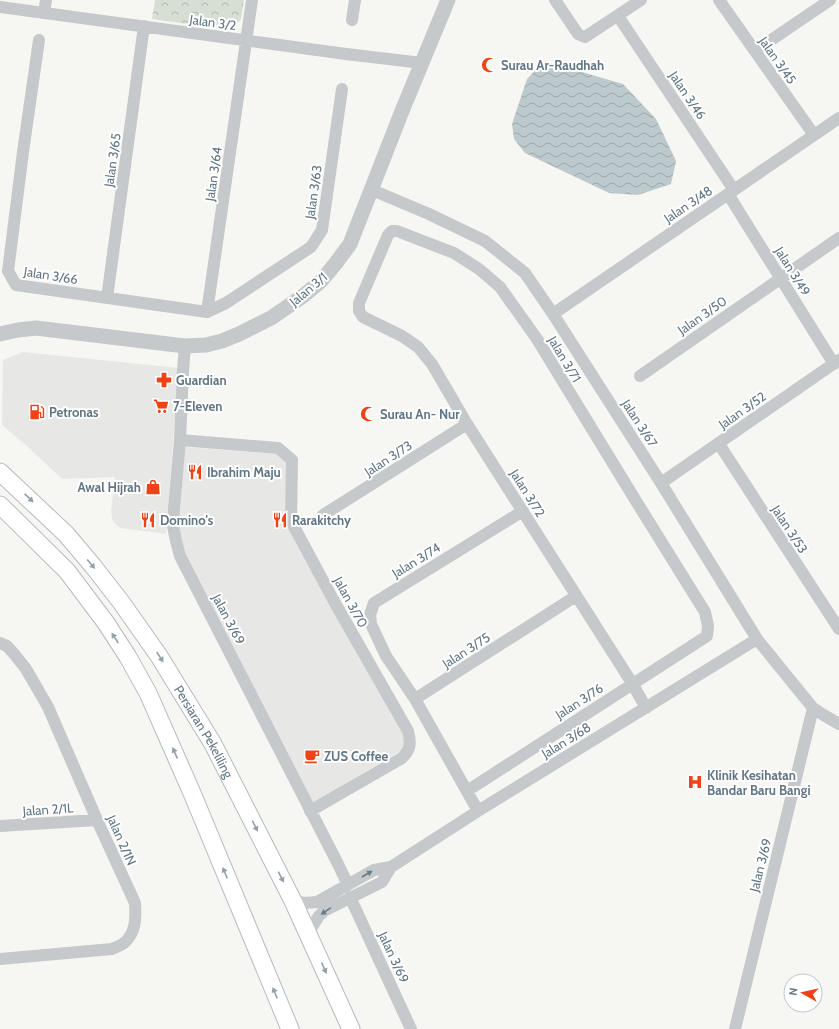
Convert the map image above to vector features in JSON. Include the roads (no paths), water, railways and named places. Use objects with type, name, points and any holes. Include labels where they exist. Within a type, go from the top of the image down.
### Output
[{"type":"main road","name":"Persiaran Pekeliling","points":[[0,472],[66,534],[112,590],[159,656],[213,744],[293,902],[351,1029]]},
{"type":"main road","points":[[0,505],[67,572],[106,623],[128,657],[148,693],[192,793],[290,1029]]},
{"type":"street","points":[[44,13],[46,0]]},
{"type":"street","name":"Jalan 3/64","points":[[207,312],[252,0]]},
{"type":"street","points":[[352,20],[355,0]]},
{"type":"street","name":"Jalan 3/1","points":[[0,334],[36,328],[186,346],[206,345],[222,341],[239,334],[271,318],[303,296],[321,281],[350,244],[402,111],[448,0]]},
{"type":"street","points":[[556,0],[578,34],[585,37],[641,0]]},
{"type":"street","name":"Jalan 3/45","points":[[719,0],[814,135]]},
{"type":"street","points":[[755,51],[830,0]]},
{"type":"street","name":"Jalan 3/2","points":[[0,7],[422,63]]},
{"type":"street","name":"Jalan 3/46","points":[[618,16],[731,192]]},
{"type":"street","name":"Jalan 3/65","points":[[107,298],[144,26]]},
{"type":"street","name":"Jalan 3/66","points":[[39,40],[8,271],[16,285],[207,312]]},
{"type":"street","name":"Jalan 3/63","points":[[207,312],[226,303],[311,247],[322,230],[342,89]]},
{"type":"street","name":"Jalan 3/48","points":[[553,314],[839,118]]},
{"type":"street","name":"Jalan 3/67","points":[[372,190],[485,240],[525,273],[662,483],[757,639],[813,708],[839,724]]},
{"type":"street","name":"Jalan 3/49","points":[[731,192],[781,278],[837,362]]},
{"type":"street","name":"Jalan 3/71","points":[[363,317],[359,311],[359,303],[388,235],[392,231],[397,230],[454,253],[479,269],[500,287],[537,339],[705,612],[708,626],[707,636]]},
{"type":"street","name":"Jalan 3/50","points":[[640,376],[839,238]]},
{"type":"street","name":"Jalan 3/72","points":[[363,317],[402,336],[418,347],[432,364],[467,424],[632,683],[646,708]]},
{"type":"street","name":"Jalan 3/69","points":[[186,346],[173,526],[180,556],[236,663],[348,885]]},
{"type":"street","name":"Jalan 3/52","points":[[662,483],[837,362]]},
{"type":"street","name":"Jalan 3/73","points":[[324,515],[467,424]]},
{"type":"street","name":"Jalan 3/70","points":[[180,440],[278,448],[292,460],[292,521],[335,603],[408,730],[410,746],[402,758],[310,811]]},
{"type":"street","name":"Jalan 3/53","points":[[719,444],[839,629]]},
{"type":"street","name":"Jalan 3/74","points":[[415,699],[386,656],[371,624],[370,615],[374,603],[523,511]]},
{"type":"street","name":"Jalan 3/75","points":[[415,699],[576,596]]},
{"type":"street","name":"Jalan 3/76","points":[[467,791],[632,683],[707,636]]},
{"type":"street","name":"Jalan 3/68","points":[[293,902],[317,902],[374,870],[391,867],[478,811],[757,639]]},
{"type":"street","name":"Jalan 2/1N","points":[[0,642],[7,646],[22,664],[48,707],[135,903],[136,916],[134,928],[130,937],[123,944],[112,949],[0,960]]},
{"type":"street","points":[[415,699],[478,811]]},
{"type":"street","name":"Jalan 3/69","points":[[735,1029],[813,708]]},
{"type":"street","name":"Jalan 2/1L","points":[[0,826],[97,820]]},
{"type":"street","name":"Jalan 3/68","points":[[308,933],[324,911],[382,882],[391,867]]},
{"type":"street","name":"Jalan 3/69","points":[[350,898],[411,1029]]},
{"type":"water","points":[[544,61],[623,84],[656,119],[676,161],[671,184],[638,195],[609,193],[525,153],[514,139],[512,124],[527,79]]},
{"type":"place","name":"Surau Ar-Raudhah","points":[[489,65]]},
{"type":"place","name":"Guardian","points":[[164,380]]},
{"type":"place","name":"7-Eleven","points":[[161,406]]},
{"type":"place","name":"Petronas","points":[[37,412]]},
{"type":"place","name":"Surau An- Nur","points":[[368,414]]},
{"type":"place","name":"Ibrahim Maju","points":[[195,472]]},
{"type":"place","name":"Awal Hijrah","points":[[153,487]]},
{"type":"place","name":"Domino's","points":[[148,520]]},
{"type":"place","name":"Rarakitchy","points":[[280,520]]},
{"type":"place","name":"ZUS Coffee","points":[[312,756]]},
{"type":"place","name":"Klinik Kesihatan Bandar Baru Bangi","points":[[695,782]]}]
